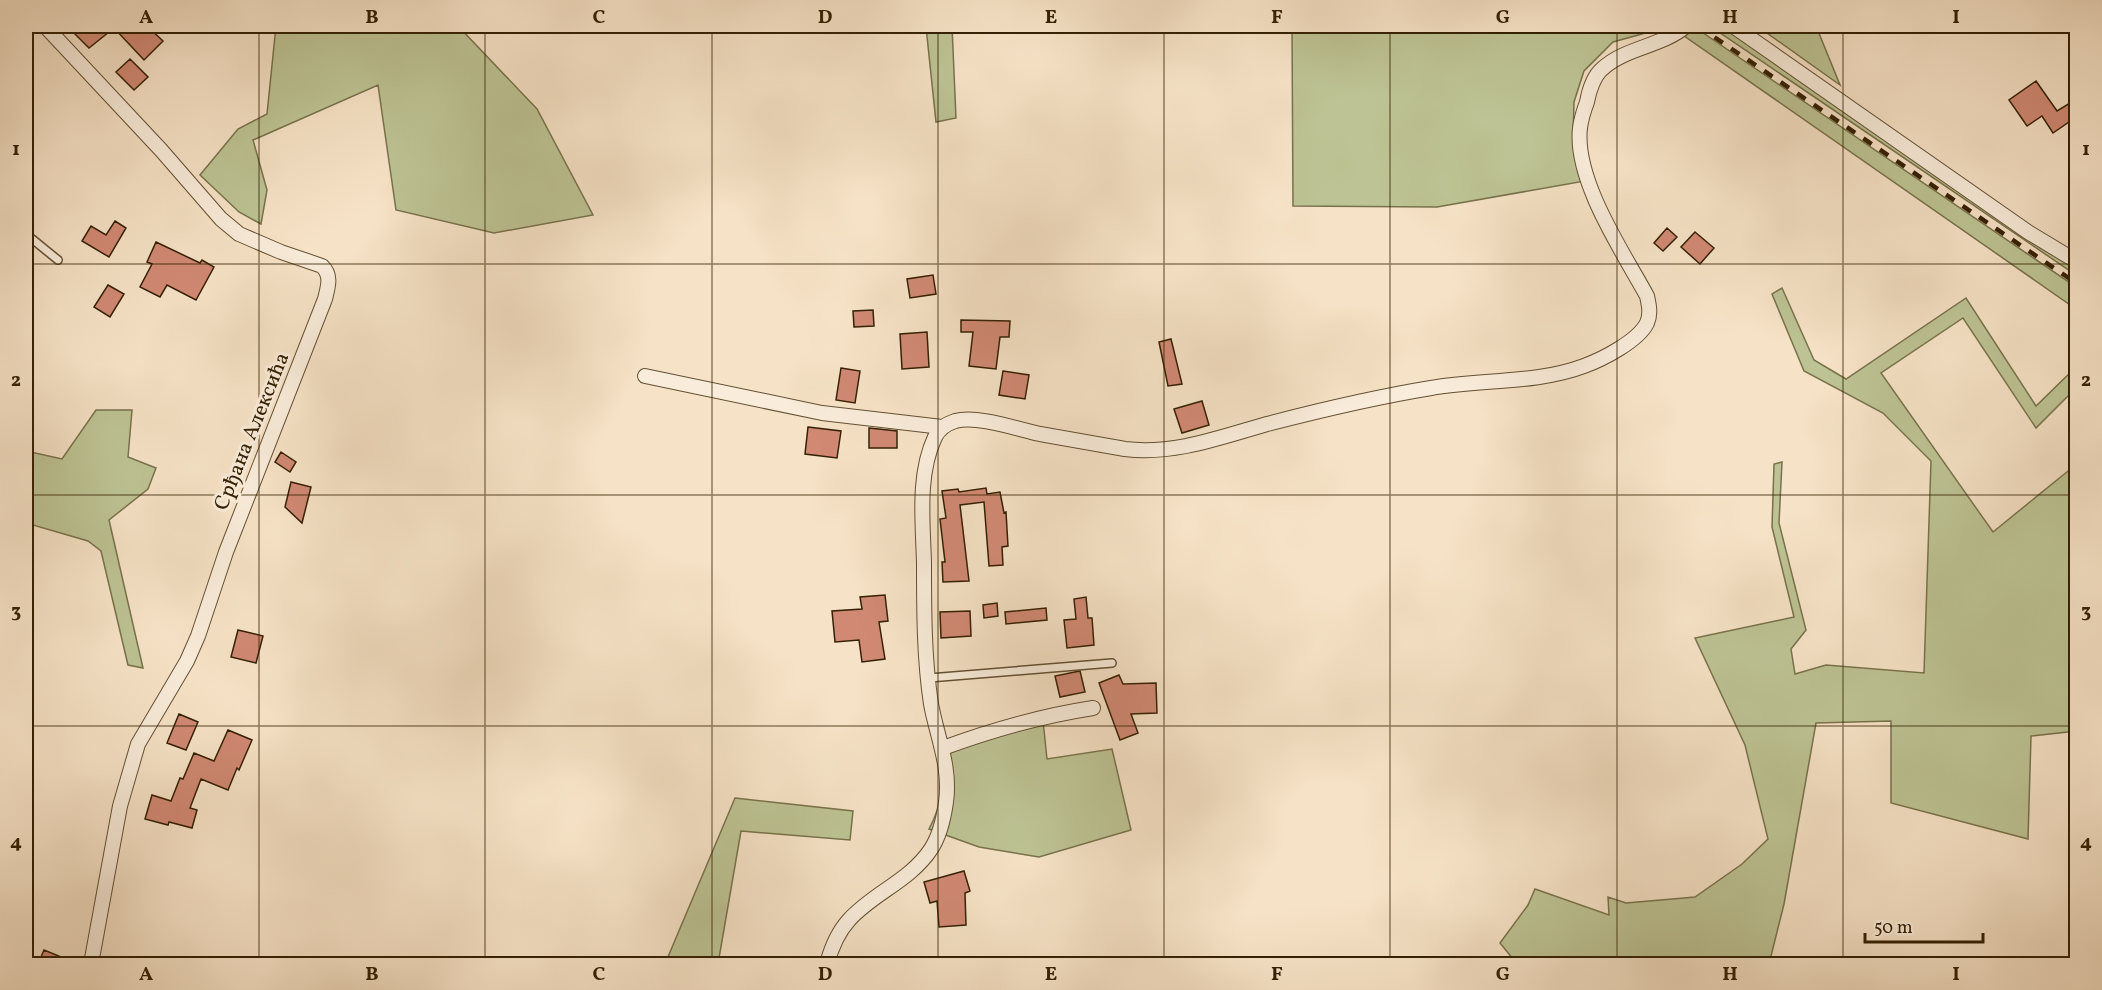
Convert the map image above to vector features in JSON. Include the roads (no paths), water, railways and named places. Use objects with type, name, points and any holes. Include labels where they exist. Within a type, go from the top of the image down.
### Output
[{"type":"street","name":"Срђана Алексића","points":[[45,26],[161,150],[221,219],[239,234],[322,266],[329,277],[325,299],[226,552],[198,636],[187,661],[138,744],[120,806],[91,964]]},
{"type":"street","points":[[827,964],[838,936],[848,921],[863,907],[900,881],[919,864],[932,848],[946,803],[948,786],[943,748],[928,678],[924,585],[924,484],[931,447],[942,427],[956,421],[968,420],[1125,449],[1144,452],[1161,451],[1325,410],[1432,388],[1562,372],[1584,366],[1606,356],[1640,333],[1647,323],[1650,306],[1647,296],[1598,205],[1585,171],[1580,138],[1588,93],[1599,72],[1606,66],[1627,53],[1665,40],[1686,26]]},
{"type":"street","points":[[1733,26],[2028,232],[2076,261]]},
{"type":"street","points":[[645,376],[822,412],[942,427]]},
{"type":"street","points":[[943,748],[1039,718],[1093,708]]},
{"type":"lane","points":[[26,234],[58,260]]},
{"type":"lane","points":[[928,678],[1112,663]]},
{"type":"railway","points":[[1698,26],[2076,283]]}]
